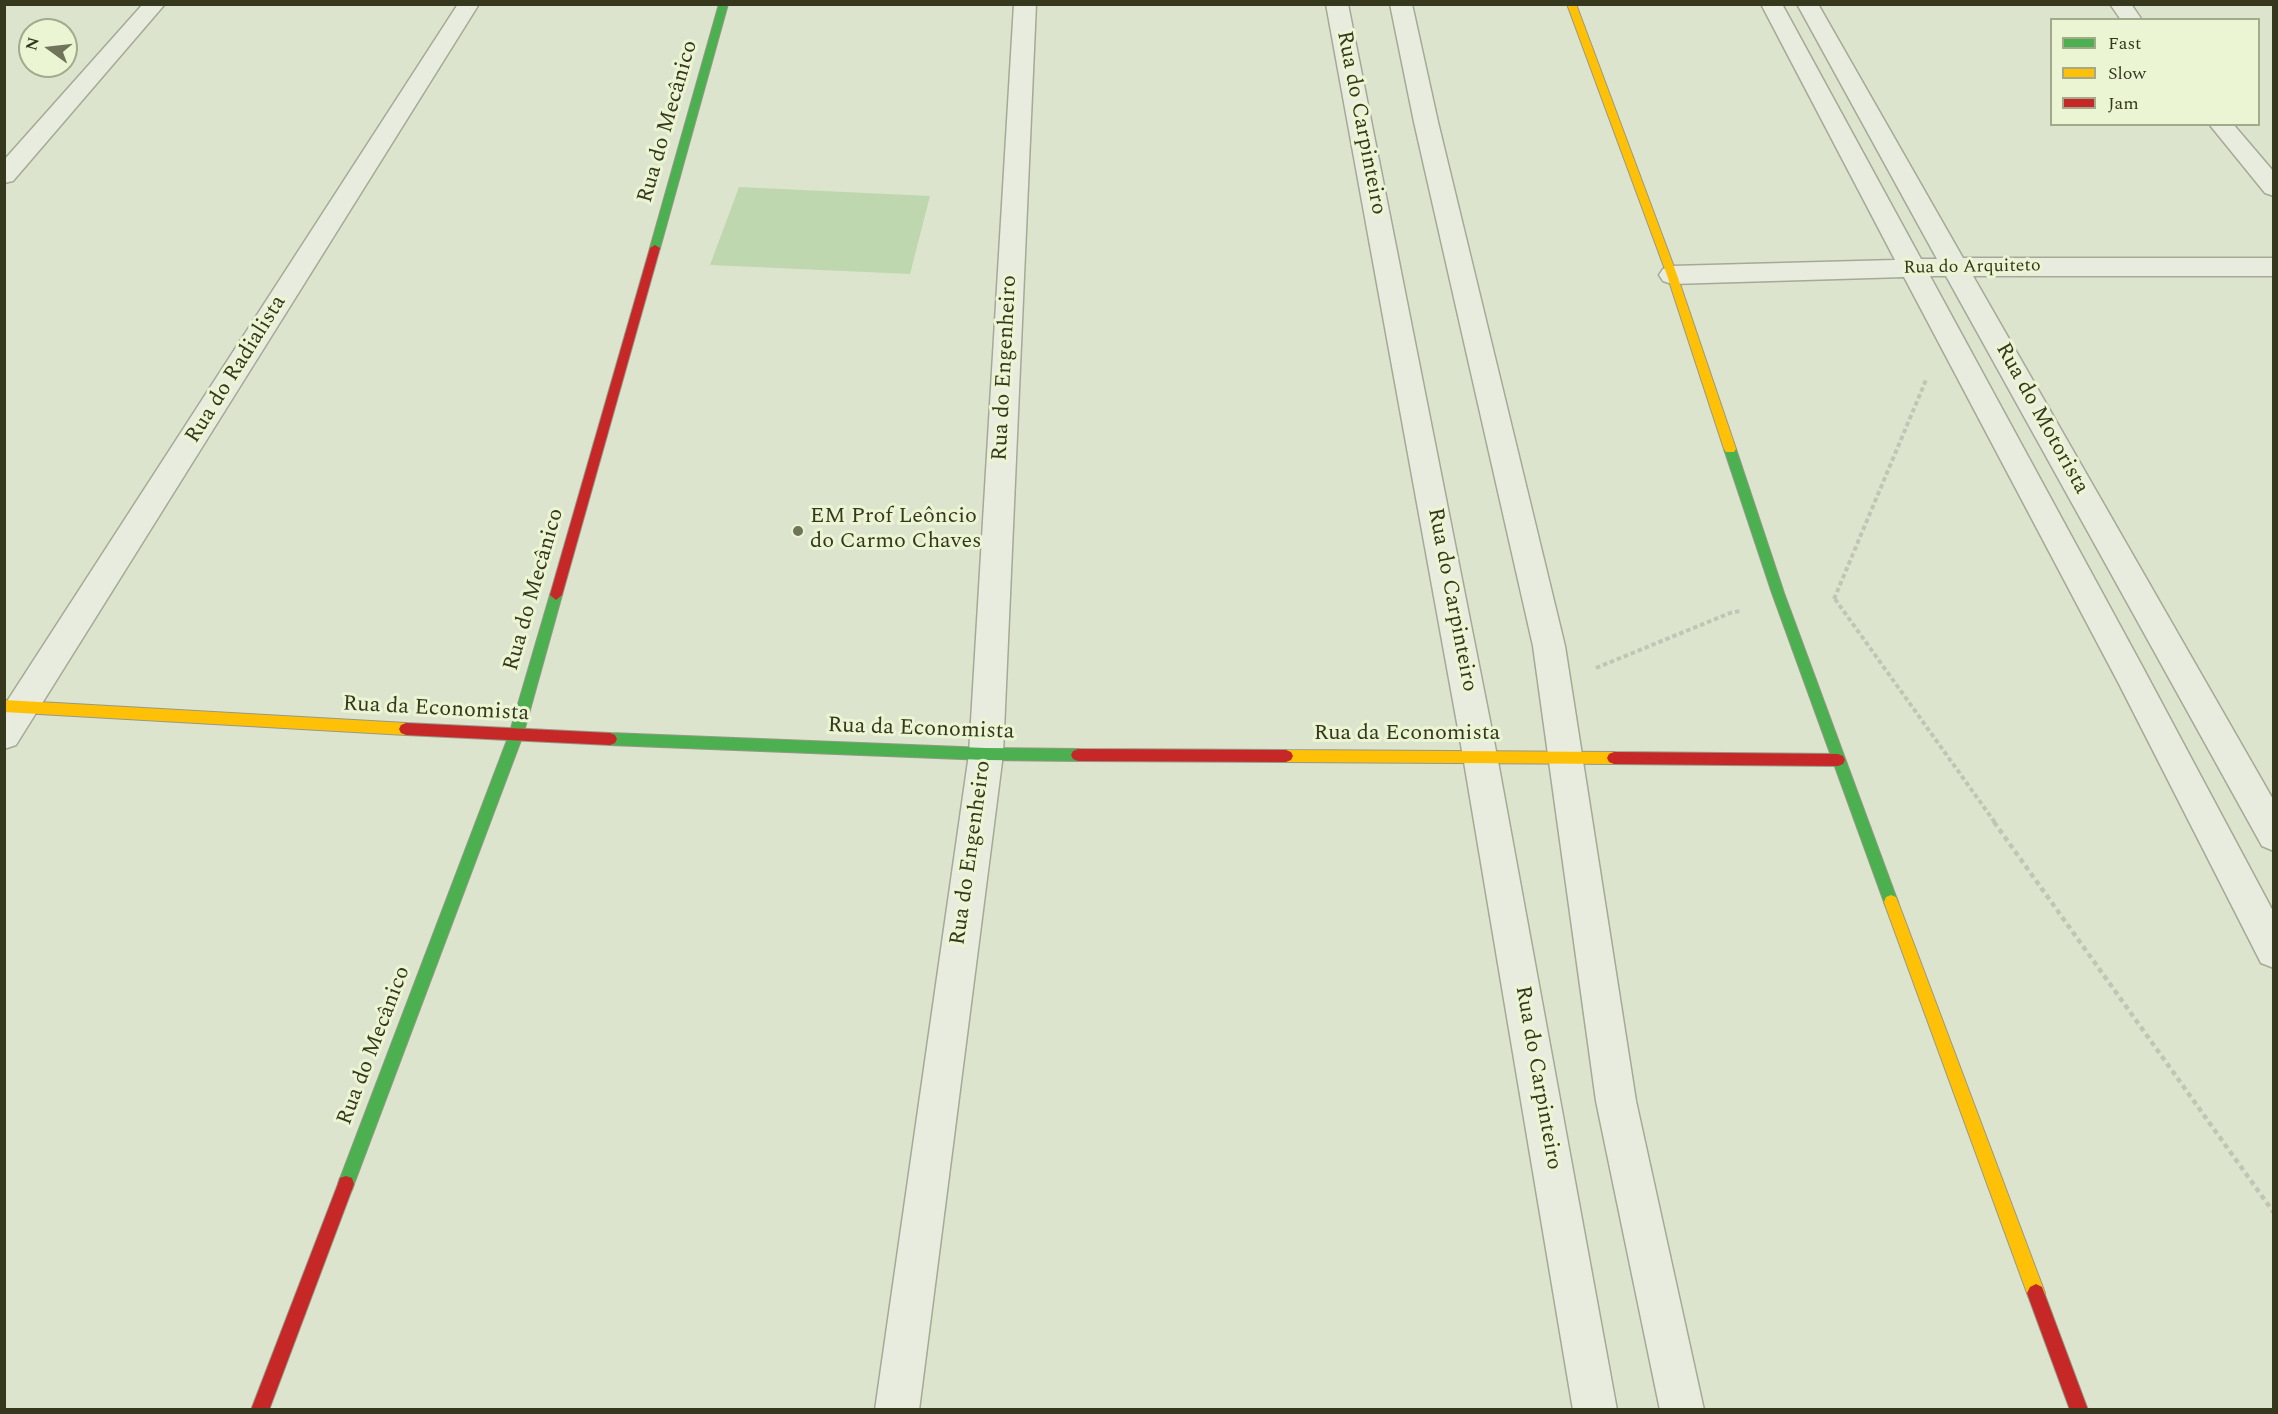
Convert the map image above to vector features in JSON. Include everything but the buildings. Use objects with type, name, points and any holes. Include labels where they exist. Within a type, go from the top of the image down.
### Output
[{"type":"street","points":[[4,176],[155,4]]},
{"type":"street","name":"Rua do Radialista","points":[[4,735],[13,707],[469,4]]},
{"type":"street","name":"Rua do Mecânico","points":[[260,1410],[516,735],[724,4]]},
{"type":"street","name":"Rua do Engenheiro","points":[[897,1410],[986,754],[1025,4]]},
{"type":"street","name":"Rua do Carpinteiro","points":[[1337,4],[1480,756],[1595,1410]]},
{"type":"street","points":[[1401,4],[1426,122],[1549,646],[1616,1101],[1682,1410]]},
{"type":"street","points":[[1571,4],[1672,275],[1780,599],[1838,760],[2079,1410]]},
{"type":"street","points":[[1771,4],[2130,674],[2274,951]]},
{"type":"street","name":"Rua do Motorista","points":[[1807,4],[2274,835]]},
{"type":"street","points":[[2120,4],[2130,18]]},
{"type":"street","points":[[2222,126],[2274,188]]},
{"type":"street","name":"Rua do Arquiteto","points":[[1672,275],[1956,267],[2274,267]]},
{"type":"street","name":"Rua da Economista","points":[[13,707],[516,735],[986,754],[1838,760]]},
{"type":"path","points":[[1835,599],[2274,1213]]},
{"type":"green space","points":[[739,187],[930,196],[910,274],[710,265]]},
{"type":"traffic: fast","points":[[655,248],[724,4]]},
{"type":"traffic: fast","points":[[1730,449],[1778,593],[1891,902]]},
{"type":"traffic: fast","points":[[346,1184],[516,735],[556,595]]},
{"type":"traffic: fast","points":[[610,739],[986,754],[1078,755]]},
{"type":"traffic: slow","points":[[1571,4],[1672,275],[1730,449]]},
{"type":"traffic: slow","points":[[4,706],[406,729]]},
{"type":"traffic: slow","points":[[1286,756],[1614,758]]},
{"type":"traffic: slow","points":[[1891,902],[2036,1293]]},
{"type":"traffic: jam","points":[[556,595],[655,248]]},
{"type":"traffic: jam","points":[[406,729],[610,739]]},
{"type":"traffic: jam","points":[[1078,755],[1286,756]]},
{"type":"traffic: jam","points":[[1614,758],[1838,760]]},
{"type":"traffic: jam","points":[[260,1410],[346,1184]]},
{"type":"traffic: jam","points":[[2036,1293],[2079,1410]]},
{"type":"place","name":"EM Prof Leôncio do Carmo Chaves","points":[[798,531]]}]
